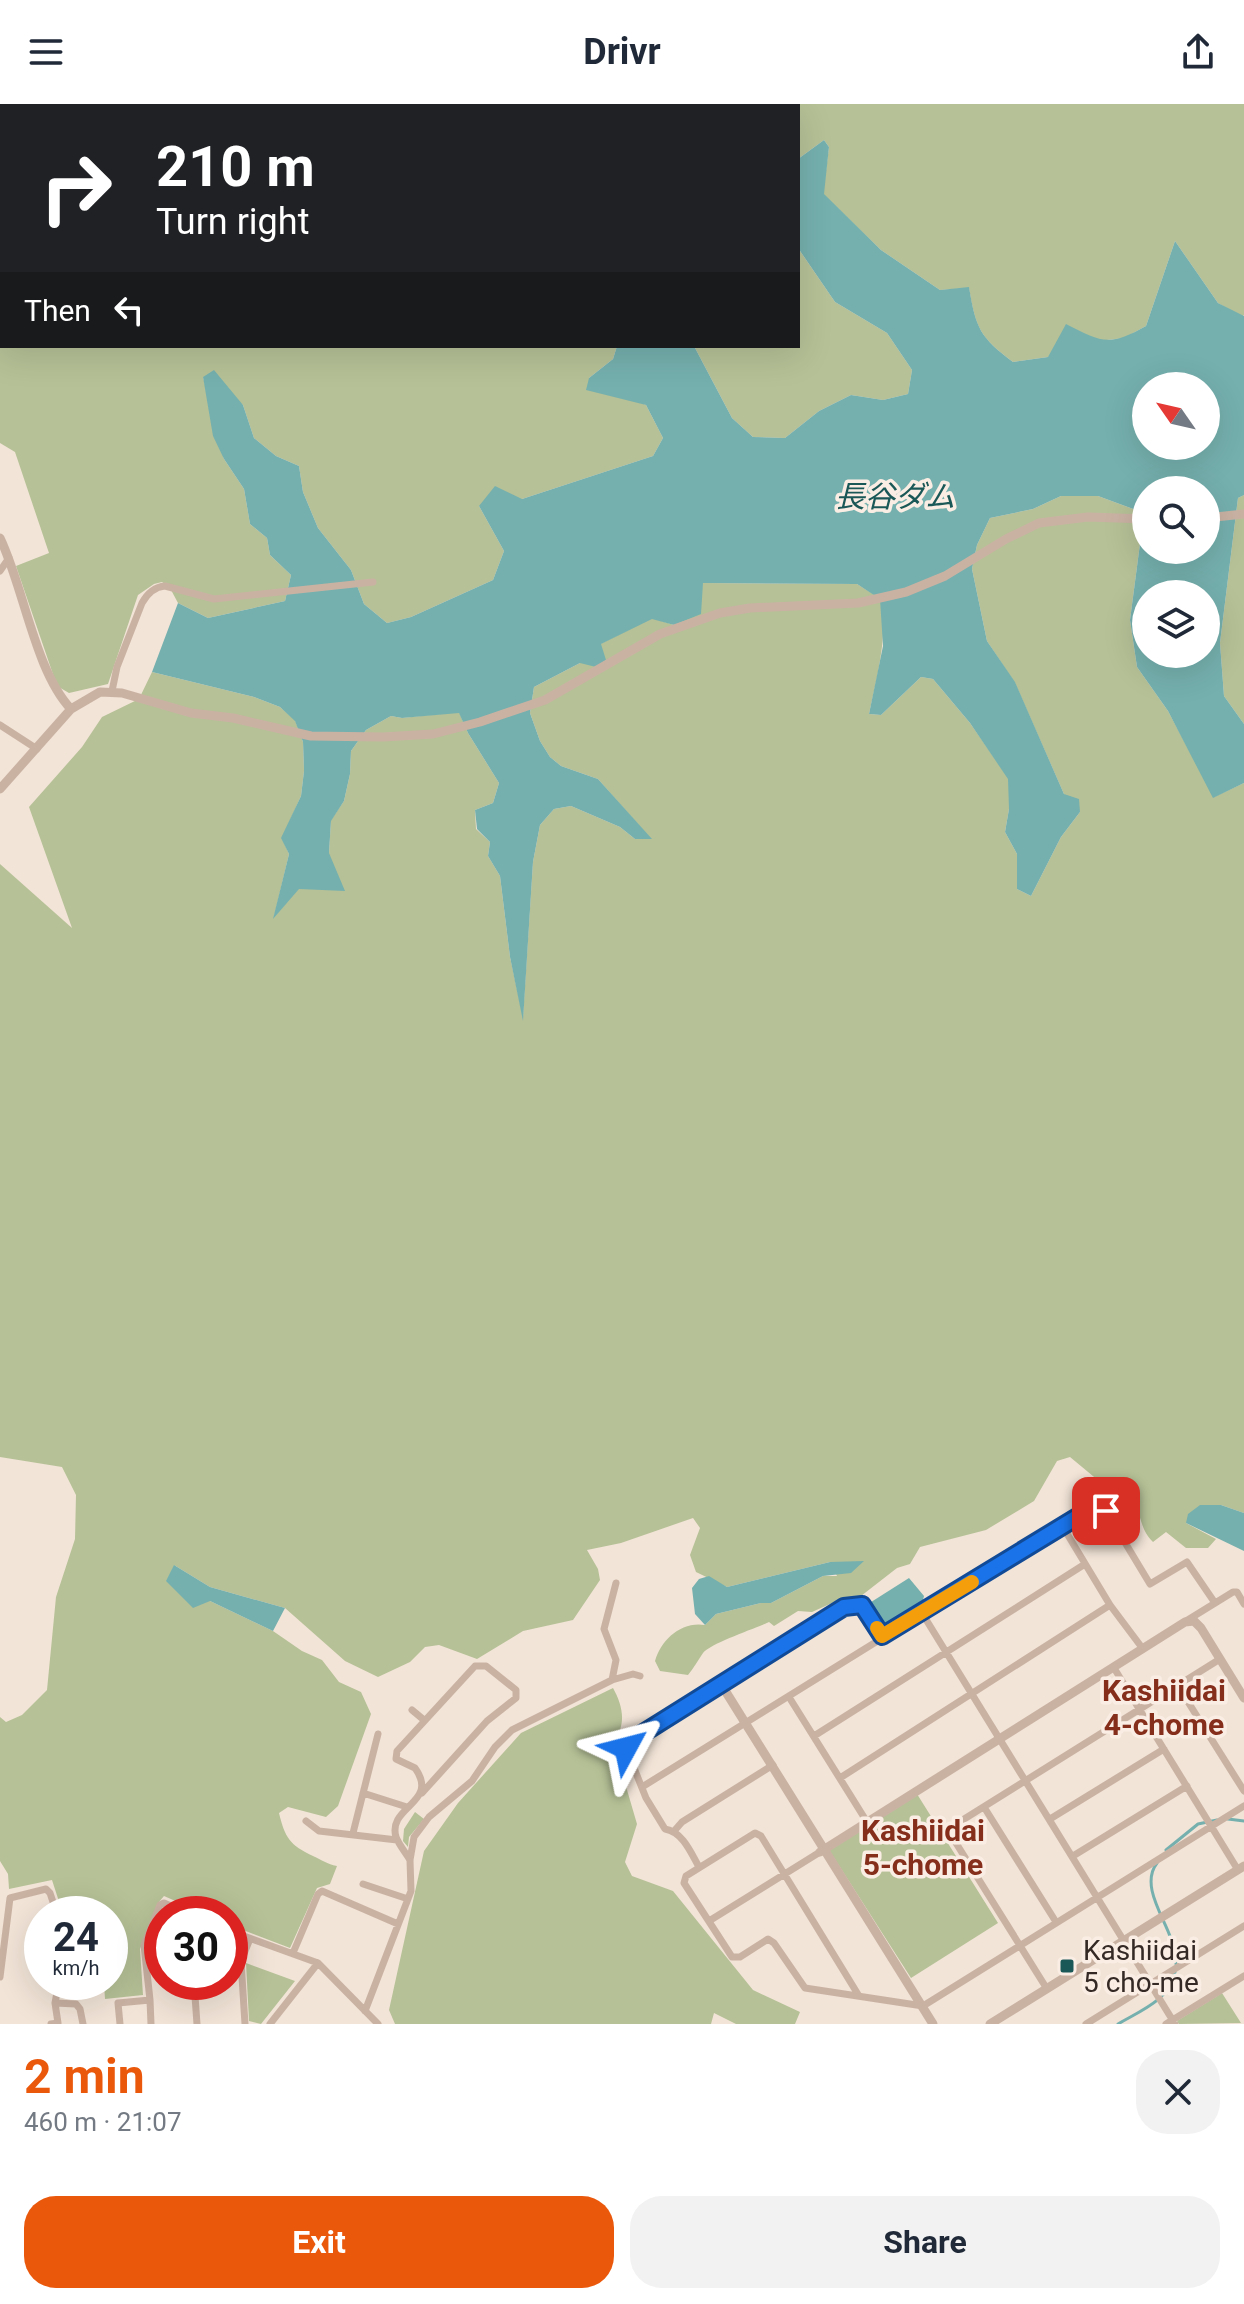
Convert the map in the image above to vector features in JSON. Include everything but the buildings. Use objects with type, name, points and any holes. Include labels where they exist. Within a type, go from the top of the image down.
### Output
[{"type":"street","points":[[1220,517],[1244,514]]},
{"type":"street","points":[[0,789],[71,709],[89,696],[112,691],[191,713],[273,726],[311,736],[433,734],[545,700],[660,634],[710,616],[750,608],[858,603],[906,592],[945,576],[1039,523],[1088,517],[1132,518]]},
{"type":"street","points":[[0,538],[49,676],[59,696],[71,709]]},
{"type":"street","points":[[0,571],[9,558]]},
{"type":"street","points":[[112,691],[117,667],[142,603],[159,586],[214,599],[369,584]]},
{"type":"street","points":[[0,725],[37,749]]},
{"type":"street","points":[[642,1787],[1092,1508],[1106,1511],[1150,1584],[1187,1562],[1215,1603]]},
{"type":"street","points":[[1063,1527],[1110,1605],[1143,1649]]},
{"type":"street","points":[[814,1736],[1085,1564]]},
{"type":"street","points":[[612,1680],[616,1660],[604,1629],[616,1583]]},
{"type":"street","points":[[709,1921],[1215,1603],[1237,1592],[1244,1604]]},
{"type":"street","points":[[675,1830],[665,1829],[646,1798],[626,1748],[629,1742],[844,1607],[862,1605],[882,1636]]},
{"type":"street","points":[[840,1778],[1110,1605]]},
{"type":"street","points":[[922,1613],[1125,1941],[1171,2023],[1244,1976]]},
{"type":"street","points":[[1185,1622],[1194,1621],[1201,1628],[1244,1698]]},
{"type":"street","points":[[1047,1989],[951,1835],[953,1826],[1220,1659]]},
{"type":"street","points":[[410,1860],[397,1840],[397,1822],[407,1807],[422,1793],[487,1721],[516,1698],[516,1690],[486,1666],[475,1666],[396,1755],[399,1761],[419,1773],[422,1793]]},
{"type":"street","points":[[990,2024],[1241,1868],[1114,1668]]},
{"type":"street","points":[[365,2011],[411,1891],[410,1860],[414,1837],[429,1817],[472,1781],[495,1747],[512,1730],[612,1680],[633,1674],[640,1676]]},
{"type":"street","points":[[721,1684],[933,2024]]},
{"type":"street","points":[[1178,1686],[1244,1791]]},
{"type":"street","points":[[789,1697],[867,1822]]},
{"type":"street","points":[[412,1710],[424,1720]]},
{"type":"street","points":[[353,1833],[378,1734]]},
{"type":"street","points":[[1050,1819],[1164,1749]]},
{"type":"street","points":[[675,1830],[682,1822],[773,1765]]},
{"type":"street","points":[[1073,1856],[1187,1786]]},
{"type":"street","points":[[363,1793],[407,1807]]},
{"type":"street","points":[[859,1996],[761,1836],[755,1833],[686,1876],[684,1883],[732,1957],[740,1957],[768,1939],[805,1988],[923,2006],[1244,1806]]},
{"type":"street","points":[[984,1807],[1056,1922]]},
{"type":"street","points":[[306,1821],[319,1831],[397,1840]]},
{"type":"street","points":[[675,1830],[699,1867]]},
{"type":"street","points":[[363,1884],[408,1899]]},
{"type":"street","points":[[0,1977],[10,1898],[46,1889],[51,1896]]},
{"type":"street","points":[[293,1953],[322,1891],[398,1924]]},
{"type":"street","points":[[1086,2024],[1244,1926]]},
{"type":"street","points":[[245,2024],[241,1961],[250,1939],[318,1963],[378,2024]]},
{"type":"street","points":[[270,2024],[318,1963]]},
{"type":"street","points":[[51,2024],[58,2023],[56,2000]]},
{"type":"street","points":[[120,2024],[118,2003],[150,2000],[151,2024]]},
{"type":"street","points":[[195,2000],[197,2024]]},
{"type":"street","points":[[55,2003],[76,2004],[83,2024]]},
{"type":"green space","points":[[800,104],[1244,104],[1244,315],[1242,317],[1218,303],[1175,241],[1146,326],[1124,338],[1098,341],[1048,357],[1013,362],[993,346],[981,331],[969,288],[940,290],[881,250],[823,194],[829,147],[824,140],[800,158]]},
{"type":"green space","points":[[800,251],[835,302],[887,333],[912,370],[908,394],[883,400],[851,395],[819,411],[785,438],[753,437],[732,418],[695,348],[800,348]]},
{"type":"green space","points":[[0,348],[616,348],[613,359],[589,378],[646,405],[663,438],[653,456],[522,499],[479,506],[504,551],[493,580],[411,617],[387,623],[364,604],[351,570],[318,528],[303,492],[299,466],[276,456],[254,438],[243,405],[203,377],[224,459],[244,489],[250,524],[267,538],[270,555],[291,575],[285,601],[208,618],[178,603],[170,588],[162,582],[154,584],[138,595],[108,684],[69,693],[57,686],[16,566],[49,553],[15,452],[0,443]]},
{"type":"green space","points":[[1244,495],[1244,724],[1224,696],[1220,643],[1238,498]]},
{"type":"green space","points":[[1061,496],[1098,496],[1132,509],[1132,564],[1137,564],[1135,580],[1132,580],[1132,668],[1138,668],[1168,711],[1214,797],[1244,783],[1244,1513],[1221,1505],[1186,1523],[1216,1539],[1208,1548],[1186,1548],[1166,1532],[1153,1542],[1130,1495],[1111,1491],[1070,1457],[1057,1461],[1034,1501],[986,1530],[920,1547],[910,1564],[897,1568],[861,1596],[841,1599],[812,1612],[798,1611],[774,1626],[769,1622],[715,1645],[703,1653],[688,1675],[660,1671],[655,1661],[662,1646],[673,1634],[688,1626],[705,1625],[716,1614],[771,1603],[823,1576],[837,1576],[830,1562],[727,1587],[696,1572],[690,1555],[700,1528],[693,1518],[621,1543],[587,1550],[598,1569],[600,1580],[573,1620],[523,1631],[477,1659],[439,1645],[425,1647],[410,1662],[378,1677],[345,1661],[285,1608],[210,1587],[174,1565],[210,1601],[273,1631],[302,1651],[322,1660],[339,1682],[361,1692],[371,1714],[338,1806],[326,1817],[288,1807],[279,1813],[286,1835],[294,1844],[337,1866],[330,1884],[317,1888],[290,1948],[248,1932],[248,1896],[144,1896],[144,1939],[140,1949],[143,1995],[128,1997],[128,1896],[57,1896],[52,1880],[9,1889],[8,1874],[0,1861],[0,1717],[6,1722],[22,1715],[47,1690],[56,1597],[75,1539],[76,1495],[62,1467],[0,1457],[0,864],[72,928],[29,807],[82,747],[102,717],[139,699],[152,672],[254,697],[280,707],[295,720],[303,742],[304,771],[301,796],[282,838],[289,854],[274,917],[329,853],[331,820],[344,801],[351,751],[366,730],[391,716],[402,718],[459,712],[468,733],[499,783],[493,803],[475,810],[476,829],[490,842],[488,856],[500,876],[510,957],[523,1017],[533,862],[540,825],[554,809],[571,806],[620,827],[635,839],[651,839],[598,779],[561,766],[550,757],[540,741],[530,713],[534,687],[580,663],[600,644],[652,618],[674,625],[703,583],[857,584],[881,599],[883,614],[881,657],[869,714],[881,715],[921,677],[933,679],[970,723],[1009,779],[1005,832],[1017,854],[1017,889],[1031,896],[1061,837],[1080,812],[1064,794],[1015,683],[987,641],[972,569],[977,545],[990,518],[1033,509]]},
{"type":"green space","points":[[613,1688],[622,1722],[613,1742],[637,1824],[625,1862],[632,1876],[673,1891],[753,1990],[800,2012],[795,2024],[736,2024],[714,2013],[711,2024],[395,2024],[389,2010],[424,1851],[458,1803],[521,1733]]},
{"type":"green space","points":[[917,1794],[998,1923],[911,1978],[829,1850]]},
{"type":"green space","points":[[415,1812],[424,1819],[409,1837],[408,1847],[403,1841],[404,1829]]},
{"type":"green space","points":[[248,1964],[295,1981],[261,2024],[249,2021]]},
{"type":"green space","points":[[1222,1993],[1241,2023],[1179,2024],[1177,2021]]},
{"type":"water","name":"長谷ダム","points":[[824,140],[829,147],[824,194],[881,250],[940,290],[969,287],[981,331],[993,346],[1013,362],[1048,357],[1066,324],[1105,340],[1123,337],[1146,326],[1175,241],[1218,303],[1244,316],[1244,495],[1238,498],[1220,643],[1220,580],[1135,580],[1137,564],[1220,564],[1220,476],[1132,476],[1132,509],[1098,496],[1061,496],[1033,509],[990,518],[977,545],[972,569],[987,641],[1015,682],[1064,794],[1079,799],[1080,812],[1061,837],[1031,896],[1017,889],[1017,854],[1005,832],[1009,809],[1008,779],[970,723],[933,679],[921,677],[881,715],[869,714],[883,646],[880,599],[857,584],[703,583],[701,614],[674,625],[652,619],[601,644],[606,660],[596,667],[580,663],[534,687],[530,713],[540,741],[550,757],[561,766],[598,779],[652,839],[635,839],[620,827],[571,806],[554,809],[540,825],[533,862],[523,1021],[510,957],[500,876],[488,856],[490,842],[477,829],[475,810],[493,803],[499,783],[459,713],[402,718],[391,716],[366,730],[351,751],[344,801],[331,821],[329,853],[345,891],[299,889],[273,919],[289,854],[281,838],[301,796],[304,771],[303,742],[295,721],[280,707],[254,697],[152,672],[178,603],[208,618],[285,601],[291,575],[270,555],[267,538],[250,524],[244,489],[213,436],[203,377],[214,370],[243,405],[254,438],[276,456],[299,466],[303,492],[318,528],[351,570],[364,604],[387,623],[411,617],[493,580],[504,551],[479,506],[495,486],[522,499],[653,456],[663,438],[646,405],[586,390],[589,378],[613,359],[616,348],[695,348],[732,418],[753,437],[785,438],[819,411],[851,395],[883,400],[908,394],[912,370],[887,333],[835,302],[800,251],[800,158]]},
{"type":"water","name":"長谷ダム","points":[[1220,643],[1224,696],[1244,724],[1244,783],[1213,798],[1168,711],[1138,668],[1220,668]]},
{"type":"water","points":[[1200,1505],[1221,1505],[1244,1513],[1244,1551],[1186,1523],[1188,1514]]},
{"type":"water","points":[[864,1561],[851,1573],[823,1576],[771,1603],[716,1614],[705,1625],[695,1614],[692,1588],[699,1579],[709,1576],[727,1587],[830,1562]]},
{"type":"water","points":[[174,1565],[210,1587],[285,1608],[273,1631],[210,1601],[193,1608],[166,1581]]},
{"type":"water","points":[[909,1578],[924,1596],[923,1600],[888,1624],[883,1623],[868,1604]]},
{"type":"waterway","points":[[1228,1819],[1244,1821]]},
{"type":"waterway","points":[[1166,1850],[1198,1824],[1217,1820]]},
{"type":"waterway","points":[[1157,1863],[1152,1872],[1152,1891],[1171,1939],[1176,1964]]},
{"type":"waterway","points":[[1118,2024],[1161,1997],[1168,1990],[1175,1972]]},
{"type":"slow traffic","points":[[877,1628],[882,1636],[972,1582]]},
{"type":"place","name":"Kashiidai 5 cho-me","points":[[1067,1966]]},
{"type":"district","name":"Kashiidai 4-chome","points":[[1164,1707]]},
{"type":"district","name":"Kashiidai 5-chome","points":[[923,1847]]},
{"type":"route","points":[[626,1748],[629,1742],[844,1607],[862,1605],[882,1636],[1092,1508],[1106,1511]]}]
